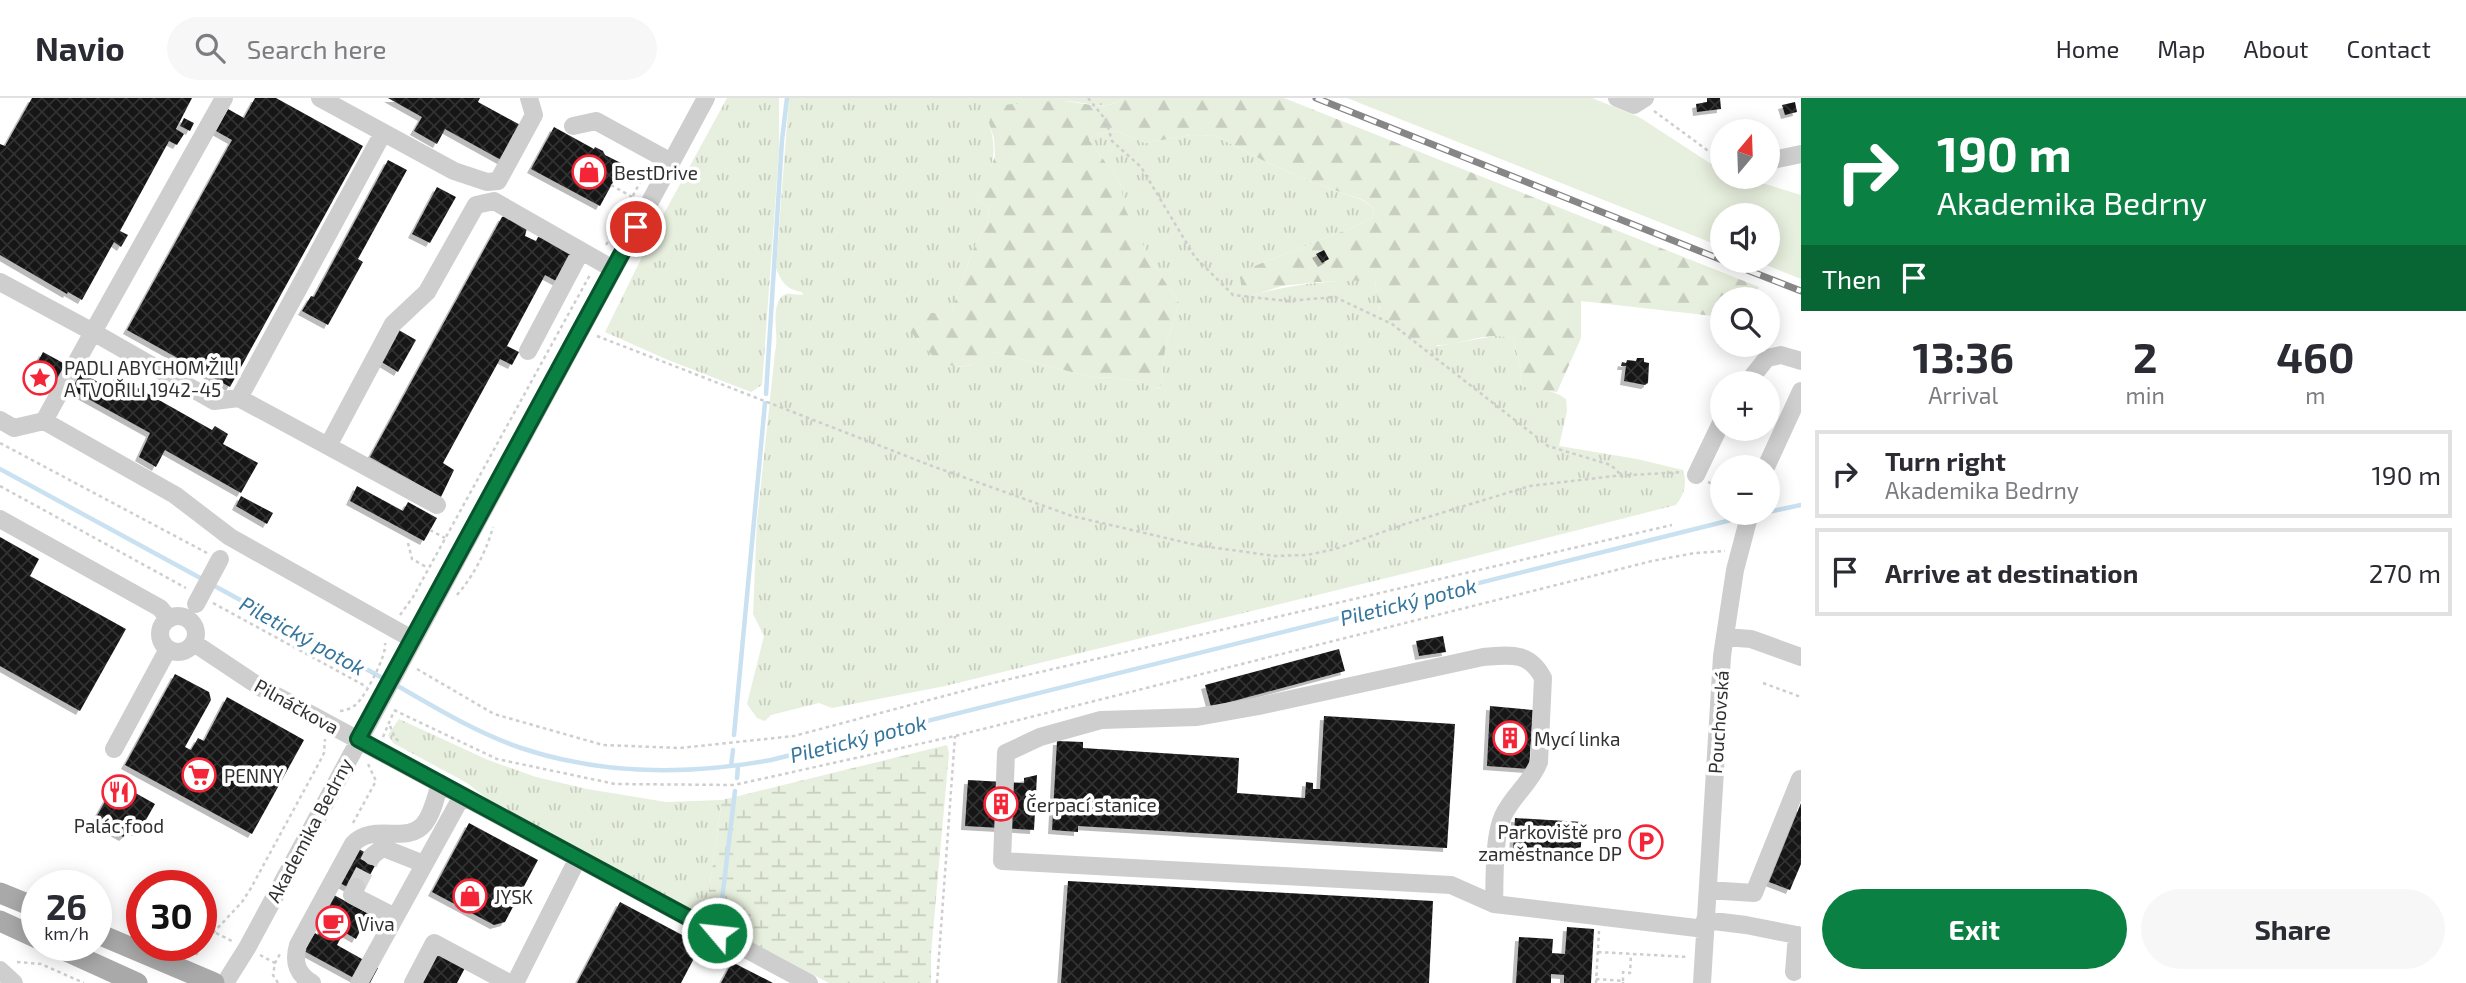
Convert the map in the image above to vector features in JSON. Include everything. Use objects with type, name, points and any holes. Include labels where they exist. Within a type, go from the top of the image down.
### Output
[{"type":"main road","points":[[0,893],[21,902]]},
{"type":"main road","points":[[0,921],[21,931]]},
{"type":"main road","points":[[112,940],[214,983]]},
{"type":"main road","points":[[88,961],[137,983]]},
{"type":"street","points":[[44,421],[224,98]]},
{"type":"street","points":[[320,98],[454,171],[487,182],[498,181],[534,115],[529,98]]},
{"type":"street","name":"Akademika Bedrny","points":[[225,983],[247,948],[379,702],[409,664],[412,639],[582,327],[605,265],[664,158],[706,98]]},
{"type":"street","points":[[1617,98],[1634,105],[1642,100]]},
{"type":"street","points":[[573,125],[596,121],[664,158]]},
{"type":"street","points":[[239,397],[383,132]]},
{"type":"street","points":[[1780,158],[1801,154]]},
{"type":"street","points":[[328,446],[393,324],[427,292],[476,205],[494,201],[605,265]]},
{"type":"street","points":[[528,359],[581,251]]},
{"type":"street","points":[[0,282],[214,401],[239,397],[437,505]]},
{"type":"street","points":[[1757,371],[1767,358],[1781,355],[1801,361]]},
{"type":"street","points":[[1772,455],[1801,391]]},
{"type":"street","points":[[0,420],[14,428],[44,421],[175,495],[230,537],[412,639]]},
{"type":"street","points":[[1696,475],[1712,441]]},
{"type":"street","points":[[0,519],[160,608],[191,607]]},
{"type":"street","name":"Pouchovská","points":[[1702,983],[1719,697],[1735,550],[1745,525]]},
{"type":"street","points":[[191,607],[191,622],[196,633],[194,643],[185,651],[174,652],[164,645],[162,628],[191,607],[230,537]]},
{"type":"street","points":[[1725,637],[1751,639],[1801,657]]},
{"type":"street","name":"Pilnáčkova","points":[[194,643],[260,687],[809,983]]},
{"type":"street","points":[[114,749],[145,705],[168,649]]},
{"type":"street","points":[[1494,904],[1498,835],[1502,818],[1535,772],[1539,762],[1543,678],[1538,668],[1519,656],[1483,657],[1197,717],[1101,719],[1040,737],[1006,753],[1002,861],[1451,885],[1494,904],[1705,925],[1746,925],[1799,935],[1794,972]]},
{"type":"street","points":[[1708,890],[1754,893],[1800,779]]},
{"type":"street","points":[[313,983],[299,972],[295,962],[298,944],[353,844],[371,833],[406,833],[422,827],[431,811],[440,783]]},
{"type":"street","points":[[359,983],[462,796]]},
{"type":"street","points":[[372,856],[381,849],[386,849],[424,864]]},
{"type":"street","points":[[515,983],[578,858]]},
{"type":"street","points":[[356,887],[352,895],[395,917]]},
{"type":"street","points":[[413,983],[434,943],[509,983]]},
{"type":"path","points":[[1088,98],[1106,120],[1112,141],[1141,167],[1195,257],[1233,295],[1287,300],[1335,297],[1392,324],[1548,446],[1611,465],[1623,476]]},
{"type":"path","points":[[1642,100],[1710,152]]},
{"type":"path","points":[[413,597],[537,372],[605,265],[632,197],[664,158]]},
{"type":"path","points":[[611,186],[632,197]]},
{"type":"path","points":[[582,327],[590,333],[747,395],[1072,516],[1196,545],[1274,556],[1307,555],[1335,549],[1405,524],[1530,486],[1671,472],[1696,475],[1710,482]]},
{"type":"path","points":[[528,359],[537,372]]},
{"type":"path","points":[[0,443],[219,559]]},
{"type":"path","points":[[0,486],[191,607],[367,687],[379,702]]},
{"type":"path","points":[[409,664],[494,713],[603,745],[680,748],[794,736],[1007,680],[1672,525]]},
{"type":"path","points":[[430,530],[445,538]]},
{"type":"path","points":[[408,543],[412,559],[429,568]]},
{"type":"path","points":[[217,928],[242,902],[251,888],[319,763],[324,753],[324,740],[340,711],[349,710],[359,701],[379,702],[497,759],[615,784],[734,785],[955,736],[1652,561],[1695,553],[1735,550]]},
{"type":"path","points":[[367,687],[381,660]]},
{"type":"path","points":[[1763,683],[1801,697]]},
{"type":"path","points":[[937,983],[955,736]]},
{"type":"path","points":[[1600,928],[1596,981],[1623,982],[1623,972],[1630,973],[1631,954]]},
{"type":"path","points":[[1598,951],[1688,957]]},
{"type":"path","points":[[270,983],[275,963]]},
{"type":"path","points":[[7,974],[41,964],[84,983]]},
{"type":"path","points":[[273,975],[278,983]]},
{"type":"green space","points":[[727,98],[779,98],[779,151],[762,385],[751,392],[605,332],[646,249],[656,240],[661,219]]},
{"type":"green space","points":[[789,98],[1123,98],[1108,105],[1059,102],[989,123],[993,145],[992,163],[977,201],[989,207],[988,220],[973,250],[951,313],[925,313],[917,340],[942,361],[964,366],[993,352],[1095,378],[1115,377],[1141,382],[1156,389],[1161,387],[1165,350],[1179,303],[1150,259],[1124,209],[1120,182],[1089,140],[1095,134],[1117,131],[1145,143],[1191,135],[1216,136],[1266,162],[1362,200],[1374,208],[1373,216],[1356,226],[1252,267],[1254,295],[1299,285],[1375,279],[1379,309],[1438,346],[1501,335],[1513,339],[1521,368],[1520,385],[1555,393],[1566,399],[1567,411],[1559,446],[1683,470],[1683,493],[1676,505],[945,686],[832,708],[819,703],[771,715],[765,721],[757,718],[747,704],[764,636],[753,614],[757,522],[776,345],[776,311],[777,304],[786,294],[803,295],[785,284],[776,268]]},
{"type":"green space","points":[[1123,98],[1284,98],[1710,268],[1710,273],[1724,273],[1759,287],[1710,287],[1710,316],[1581,301],[1581,338],[1557,392],[1531,389],[1520,385],[1521,368],[1513,339],[1485,337],[1447,345],[1420,341],[1404,333],[1383,315],[1378,304],[1375,280],[1282,286],[1254,295],[1242,290],[1240,277],[1252,267],[1356,226],[1373,216],[1374,208],[1363,200],[1266,162],[1216,136],[1191,135],[1145,143],[1117,131],[1095,134],[1089,140],[1120,182],[1125,209],[1150,259],[1179,303],[1165,350],[1161,386],[1156,389],[1141,382],[1115,377],[1095,378],[993,352],[969,365],[959,367],[949,365],[931,354],[904,322],[925,313],[951,313],[973,250],[988,220],[989,207],[977,201],[995,156],[994,138],[989,123],[994,106],[1060,101],[1101,106]]},
{"type":"green space","points":[[1347,98],[1592,98],[1639,117],[1710,163],[1710,189],[1780,189],[1801,195],[1801,279],[1780,271],[1780,203],[1710,203],[1710,242]]},
{"type":"green space","points":[[399,719],[488,760],[536,777],[587,789],[666,802],[722,800],[705,918],[499,808],[467,783],[393,743],[388,735]]},
{"type":"green space","points":[[947,745],[949,753],[931,954],[931,983],[829,983],[705,918],[722,800]]},
{"type":"building","points":[[32,98],[192,98],[176,129],[184,134],[177,145],[169,141],[120,231],[128,235],[121,247],[114,242],[82,300],[0,255],[0,144],[5,146]]},
{"type":"building","points":[[255,98],[276,98],[363,146],[230,387],[127,330],[232,140],[216,131],[228,109],[244,118]]},
{"type":"building","points":[[388,98],[480,98],[478,102],[522,126],[503,161],[445,129],[437,144],[414,131],[422,117]]},
{"type":"building","points":[[1707,98],[1720,98],[1721,109],[1697,112],[1696,104],[1707,102]]},
{"type":"building","points":[[1795,102],[1797,112],[1785,115],[1782,105]]},
{"type":"building","points":[[184,118],[194,123],[190,131],[180,126]]},
{"type":"building","points":[[554,127],[623,164],[600,206],[531,169]]},
{"type":"building","points":[[388,160],[407,170],[358,259],[363,262],[328,325],[302,311],[311,296],[314,297]]},
{"type":"building","points":[[437,187],[456,197],[430,243],[412,234]]},
{"type":"building","points":[[505,216],[527,228],[525,236],[536,241],[538,237],[545,238],[573,253],[558,282],[545,275],[507,346],[519,352],[512,365],[500,359],[443,463],[454,470],[441,497],[370,457],[502,217]]},
{"type":"building","points":[[1324,250],[1329,259],[1322,263],[1316,254]]},
{"type":"building","points":[[397,329],[416,340],[398,372],[380,361]]},
{"type":"building","points":[[43,352],[109,388],[115,377],[212,430],[215,426],[228,434],[223,444],[258,463],[241,493],[165,450],[156,467],[139,457],[150,433],[34,369]]},
{"type":"building","points":[[1637,358],[1644,358],[1644,362],[1649,363],[1648,383],[1645,385],[1624,381],[1626,366],[1621,366],[1622,362],[1636,361]]},
{"type":"building","points":[[357,486],[403,511],[408,502],[437,518],[424,541],[350,501]]},
{"type":"building","points":[[241,496],[273,513],[267,524],[236,506]]},
{"type":"building","points":[[0,537],[39,559],[30,576],[126,629],[80,711],[0,666]]},
{"type":"building","points":[[1443,636],[1446,652],[1419,656],[1416,641]]},
{"type":"building","points":[[1339,649],[1345,671],[1211,707],[1205,685]]},
{"type":"building","points":[[175,674],[209,692],[211,700],[185,747],[191,750],[198,738],[204,741],[227,697],[304,740],[252,834],[125,765]]},
{"type":"building","name":"Mycí linka","points":[[1490,706],[1533,710],[1529,769],[1487,766]]},
{"type":"building","points":[[1324,716],[1455,724],[1447,848],[1078,826],[1078,832],[1052,830],[1057,741],[1083,742],[1083,748],[1239,758],[1237,793],[1305,798],[1306,782],[1313,783],[1313,789],[1320,789]]},
{"type":"building","name":"Čerpací stanice","points":[[1037,775],[1034,830],[965,826],[968,780],[1024,783],[1024,778]]},
{"type":"building","points":[[116,782],[155,804],[139,832],[130,831],[123,837],[94,821]]},
{"type":"building","points":[[1801,803],[1801,864],[1790,890],[1769,882]]},
{"type":"building","points":[[1515,818],[1583,822],[1580,856],[1513,852]]},
{"type":"building","points":[[469,823],[538,860],[505,922],[494,925],[432,892]]},
{"type":"building","points":[[359,849],[378,860],[362,890],[340,883]]},
{"type":"building","points":[[1068,881],[1433,901],[1429,983],[1061,983]]},
{"type":"building","points":[[334,895],[369,914],[356,939],[344,932],[337,945],[378,968],[370,983],[363,983],[304,951],[325,922],[322,917]]},
{"type":"building","points":[[620,902],[701,945],[681,983],[577,983]]},
{"type":"building","points":[[1567,927],[1594,929],[1591,983],[1564,983],[1564,975],[1551,974],[1551,983],[1516,983],[1519,937],[1553,939],[1552,953],[1565,954]]},
{"type":"building","points":[[437,951],[466,966],[457,983],[420,983]]},
{"type":"building","points":[[732,962],[773,983],[721,983]]},
{"type":"waterway","points":[[766,394],[787,98]]},
{"type":"waterway","points":[[734,735],[765,403]]},
{"type":"waterway","name":"Piletický potok","points":[[0,469],[204,580]]},
{"type":"waterway","name":"Piletický potok","points":[[1780,509],[1801,505]]},
{"type":"waterway","name":"Piletický potok","points":[[396,685],[489,735],[552,757],[614,768],[646,770],[740,765],[771,760],[1711,525]]},
{"type":"waterway","name":"Piletický potok","points":[[211,584],[388,681]]},
{"type":"waterway","points":[[731,766],[733,750]]},
{"type":"waterway","points":[[737,778],[738,766]]},
{"type":"waterway","points":[[721,908],[735,791]]},
{"type":"tunnel","points":[[356,887],[372,856]]},
{"type":"railway","points":[[1316,98],[1710,255]]},
{"type":"railway","points":[[1755,273],[1801,291]]},
{"type":"place","name":"BestDrive","points":[[589,172]]},
{"type":"place","name":"PADLI ABYCHOM ŽILI A TVOŘILI 1942-45","points":[[40,378]]},
{"type":"place","name":"Mycí linka","points":[[1510,738]]},
{"type":"place","name":"PENNY","points":[[199,775]]},
{"type":"place","name":"Palác food","points":[[119,792]]},
{"type":"place","name":"Čerpací stanice","points":[[1001,804]]},
{"type":"place","name":"Parkoviště pro zaměstnance DP","points":[[1646,842]]},
{"type":"place","name":"JYSK","points":[[470,896]]},
{"type":"place","name":"Viva","points":[[333,923]]},
{"type":"route","points":[[636,227],[358,739],[717,933]]}]
